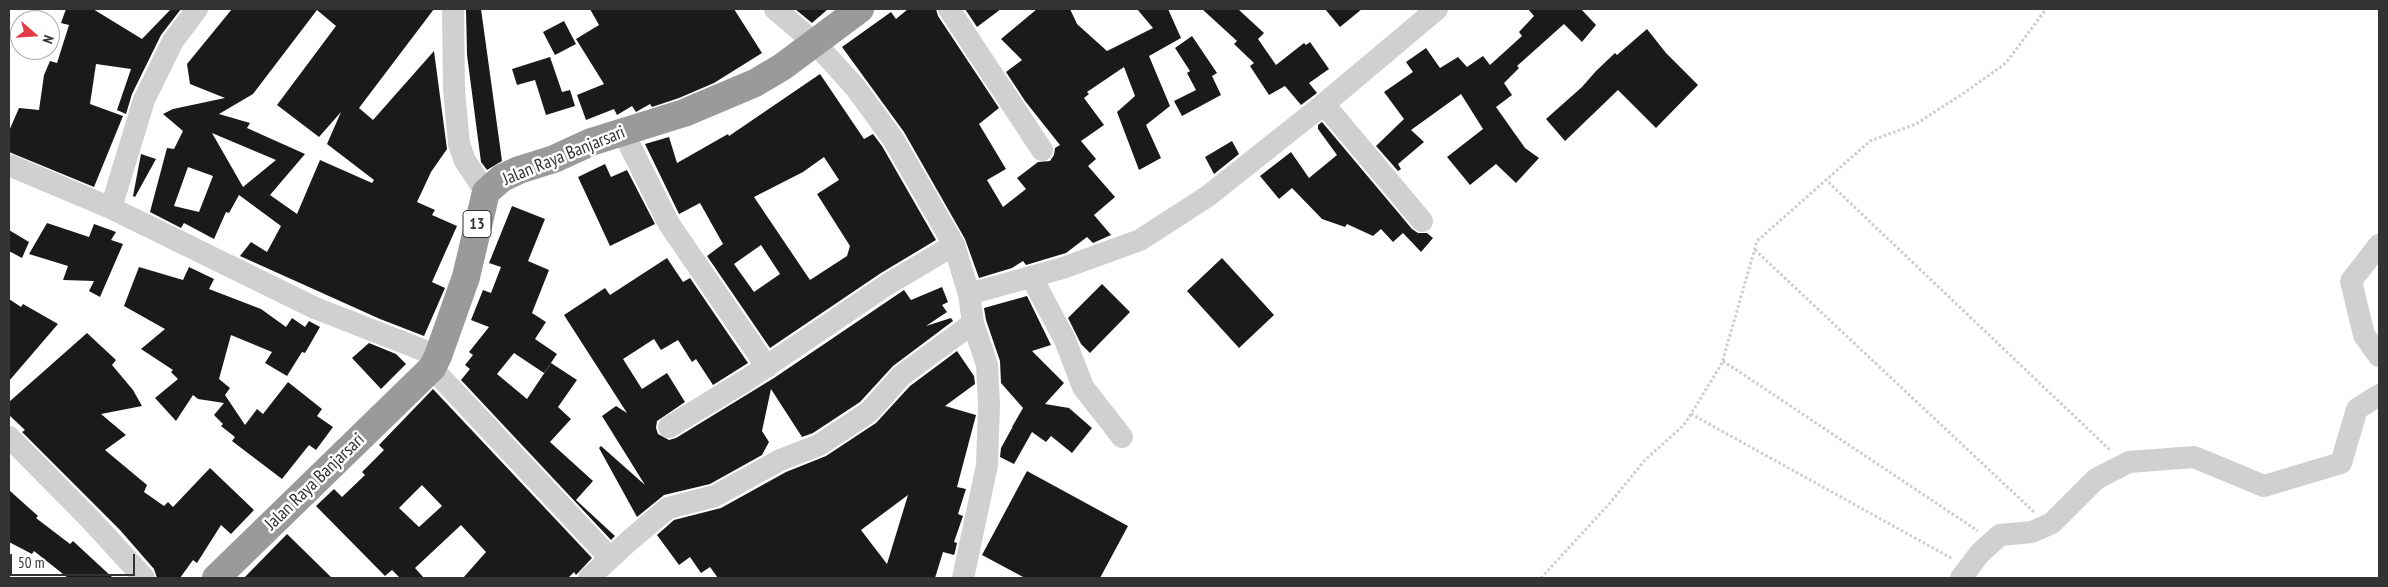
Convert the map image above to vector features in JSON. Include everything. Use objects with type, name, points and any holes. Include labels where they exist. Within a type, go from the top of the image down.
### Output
[{"type":"highway","name":"Jalan Raya Banjarsari","points":[[216,578],[435,362],[466,277],[486,192],[502,178],[519,170],[733,93],[782,67],[860,9]]},
{"type":"street","points":[[111,208],[144,100],[173,41],[197,9]]},
{"type":"street","points":[[453,9],[454,90],[459,144],[466,161],[486,192]]},
{"type":"street","points":[[775,9],[815,43],[855,87],[893,139],[954,245],[969,294],[973,324],[987,365],[989,405],[987,465],[963,578]]},
{"type":"street","points":[[949,9],[1042,150]]},
{"type":"street","points":[[969,294],[1032,278],[1140,240],[1208,196],[1324,104],[1423,13]]},
{"type":"street","points":[[1324,104],[1422,221]]},
{"type":"street","points":[[623,132],[669,224],[767,367]]},
{"type":"street","points":[[9,165],[111,208],[315,308],[435,362],[619,550]]},
{"type":"street","points":[[669,427],[767,367],[888,284],[954,245]]},
{"type":"street","points":[[2379,245],[2351,281],[2364,335],[2379,356]]},
{"type":"street","points":[[1032,278],[1065,340],[1083,387],[1122,437]]},
{"type":"street","points":[[589,578],[668,508],[715,496],[780,460],[819,445],[869,412],[901,376],[973,324]]},
{"type":"street","points":[[1965,573],[1980,553],[2000,535],[2032,532],[2052,523],[2096,479],[2129,462],[2194,456],[2264,486],[2341,463],[2357,409],[2379,395]]},
{"type":"street","points":[[9,437],[90,519],[144,578]]},
{"type":"path","points":[[1541,578],[1610,503],[1645,460],[1683,426],[1691,414],[1723,361],[1757,241],[1870,141],[1916,124],[1964,94],[2006,62],[2046,9]]},
{"type":"path","points":[[1825,179],[2124,464]]},
{"type":"path","points":[[1755,250],[2037,514]]},
{"type":"path","points":[[1723,361],[1993,541]]},
{"type":"path","points":[[1691,414],[1965,573]]},
{"type":"building","points":[[66,9],[93,9],[142,39],[171,9],[181,9],[161,35],[132,94],[126,114],[117,110],[131,69],[96,64],[90,104],[123,116],[94,187],[9,152],[9,131],[19,108],[39,110],[44,75],[50,61],[57,63],[60,60],[60,54],[69,25],[61,23]]},
{"type":"building","points":[[232,9],[434,9],[359,108],[373,120],[434,51],[447,149],[431,172],[417,202],[435,210],[432,215],[457,226],[432,282],[445,288],[424,336],[380,319],[240,256],[251,242],[267,252],[281,226],[239,195],[229,213],[226,212],[214,239],[184,223],[181,228],[150,212],[167,148],[174,149],[183,131],[163,114],[173,109],[225,98],[190,84],[187,64]],"holes":[[[317,10],[336,26],[277,105],[319,137],[341,112],[327,144],[374,180],[372,183],[320,160],[297,214],[270,195],[305,154],[247,128],[250,123],[219,114],[253,94]],[[212,133],[276,160],[243,187]],[[188,167],[213,176],[199,212],[174,206]]]},
{"type":"building","points":[[466,9],[481,9],[502,161],[487,170],[481,162],[467,55]]},
{"type":"building","points":[[590,9],[734,9],[762,53],[714,83],[679,98],[652,107],[650,104],[636,112],[632,106],[617,115],[614,109],[586,120],[577,95],[604,84],[576,39],[599,25]]},
{"type":"building","points":[[795,9],[828,9],[812,23]]},
{"type":"building","points":[[908,9],[936,9],[938,16],[999,108],[979,124],[1006,169],[987,180],[1003,207],[1026,189],[1017,178],[1038,162],[1050,161],[1054,155],[1055,148],[1060,145],[1025,101],[1006,72],[1022,60],[1001,39],[1037,9],[1070,9],[1077,24],[1107,51],[1153,28],[1137,9],[1168,9],[1181,38],[1149,56],[1170,106],[1146,125],[1161,158],[1139,170],[1117,112],[1135,96],[1124,67],[1087,92],[1089,94],[1084,98],[1104,125],[1081,141],[1096,159],[1088,166],[1115,197],[1094,215],[1111,235],[1093,243],[1087,237],[1066,253],[1026,265],[1023,261],[1012,268],[979,278],[965,239],[904,132],[842,47],[891,12],[896,19]]},
{"type":"building","points":[[965,9],[1001,9],[977,27]]},
{"type":"building","points":[[1202,9],[1238,9],[1264,33],[1258,39],[1276,65],[1304,43],[1306,45],[1310,42],[1329,69],[1309,83],[1317,93],[1301,105],[1285,86],[1269,95],[1250,66],[1254,63],[1234,44],[1237,41]]},
{"type":"building","points":[[1325,9],[1362,9],[1340,27]]},
{"type":"building","points":[[1528,9],[1581,9],[1596,25],[1582,42],[1564,24],[1517,66],[1519,68],[1504,83],[1512,95],[1496,107],[1525,148],[1539,158],[1516,183],[1496,164],[1470,185],[1447,157],[1483,129],[1461,94],[1411,130],[1424,142],[1398,164],[1401,169],[1398,171],[1376,146],[1404,119],[1384,92],[1413,72],[1406,62],[1426,48],[1440,68],[1458,57],[1467,67],[1483,56],[1490,65],[1522,36],[1519,32],[1534,16]]},
{"type":"building","points":[[564,21],[576,44],[555,55],[543,32]]},
{"type":"building","points":[[1647,29],[1666,53],[1698,85],[1656,128],[1618,90],[1565,141],[1546,119],[1582,87],[1615,53],[1617,55]]},
{"type":"building","points":[[1192,36],[1217,73],[1212,76],[1221,95],[1182,116],[1174,101],[1196,90],[1187,73],[1190,71],[1175,48]]},
{"type":"building","points":[[550,57],[562,92],[570,90],[575,106],[546,115],[535,80],[517,85],[512,69]]},
{"type":"building","points":[[820,74],[864,139],[873,134],[882,146],[936,240],[881,273],[770,348],[707,256],[723,244],[700,203],[679,214],[645,144],[669,137],[677,163],[728,134],[729,136]],"holes":[[[824,157],[839,180],[817,194],[850,246],[847,256],[810,280],[754,197],[803,172]],[[761,245],[780,274],[754,292],[734,264]]]},
{"type":"building","points":[[1322,122],[1412,229],[1418,233],[1427,233],[1433,238],[1421,252],[1403,233],[1393,242],[1381,229],[1373,236],[1347,224],[1345,227],[1322,219],[1292,188],[1279,199],[1260,176],[1291,152],[1309,178],[1337,155],[1318,129],[1318,125]]},
{"type":"building","points":[[1232,141],[1239,154],[1214,174],[1205,157]]},
{"type":"building","points":[[141,154],[156,159],[135,197],[133,196]]},
{"type":"building","points":[[605,164],[611,177],[627,170],[655,224],[610,246],[578,177]]},
{"type":"building","points":[[512,206],[545,219],[528,261],[549,270],[532,313],[546,322],[535,339],[557,354],[544,373],[514,353],[497,374],[527,399],[551,363],[577,380],[558,407],[571,419],[550,442],[593,481],[576,500],[615,536],[611,540],[461,380],[470,369],[465,365],[473,355],[469,352],[489,327],[471,320],[483,290],[491,293],[501,267],[489,263]]},
{"type":"building","points":[[47,223],[89,237],[94,224],[116,232],[111,240],[123,244],[100,297],[89,291],[94,281],[63,280],[68,266],[29,254]]},
{"type":"building","points":[[9,230],[29,242],[22,258],[9,251]]},
{"type":"building","points":[[667,258],[683,282],[690,278],[748,363],[713,385],[696,359],[692,362],[678,340],[661,350],[654,339],[623,359],[642,389],[667,373],[685,402],[657,421],[656,428],[658,434],[669,440],[676,438],[774,378],[904,290],[911,300],[942,287],[948,302],[942,305],[947,312],[926,326],[951,318],[953,321],[893,366],[860,402],[813,433],[802,437],[771,389],[762,431],[769,442],[762,455],[710,484],[664,495],[637,517],[599,448],[601,446],[645,485],[602,416],[616,406],[627,413],[564,315],[605,288],[610,295]]},
{"type":"building","points":[[1222,258],[1274,315],[1239,348],[1187,291]]},
{"type":"building","points":[[139,267],[183,280],[189,267],[214,279],[209,289],[261,309],[286,327],[292,318],[305,327],[309,321],[320,327],[305,353],[302,352],[287,376],[265,363],[272,352],[231,335],[219,379],[230,388],[225,395],[245,425],[257,409],[263,414],[288,382],[322,409],[317,416],[333,427],[316,450],[309,445],[282,479],[232,441],[235,437],[221,426],[223,424],[214,415],[224,403],[198,399],[193,395],[176,421],[155,398],[178,379],[171,372],[173,370],[141,349],[165,329],[124,306]]},
{"type":"building","points":[[1102,284],[1130,312],[1090,353],[1081,344],[1068,318]]},
{"type":"building","points":[[1027,296],[1051,345],[1032,351],[1064,383],[1045,404],[1069,408],[1092,428],[1072,453],[1051,436],[1046,442],[1032,432],[1014,464],[1000,457],[1001,448],[1012,428],[1013,430],[1012,427],[1023,408],[1001,383],[1000,361],[986,320],[984,308]]},
{"type":"building","points":[[9,299],[21,307],[23,304],[58,324],[9,381]]},
{"type":"building","points":[[87,333],[116,360],[112,365],[133,390],[142,406],[101,414],[126,435],[105,450],[147,485],[144,492],[164,506],[168,502],[173,507],[210,468],[254,510],[231,534],[221,525],[197,563],[193,560],[180,578],[157,578],[154,569],[120,530],[22,432],[25,430],[9,415],[9,402]]},
{"type":"building","points":[[369,343],[396,354],[406,364],[381,389],[352,358]]},
{"type":"building","points":[[957,351],[974,376],[975,384],[945,406],[976,415],[957,487],[966,489],[958,514],[963,516],[954,542],[957,543],[955,552],[954,555],[943,552],[935,578],[718,578],[710,567],[701,573],[690,557],[679,565],[657,535],[674,520],[721,508],[786,472],[826,456],[876,423],[910,386]],"holes":[[[908,495],[887,564],[861,530]]]},
{"type":"building","points":[[433,389],[592,558],[576,575],[574,572],[568,578],[463,578],[486,552],[461,525],[415,568],[424,578],[400,578],[392,570],[385,576],[316,506],[334,489],[342,497],[365,475],[362,472],[384,450],[379,445]],"holes":[[[422,485],[442,506],[419,527],[399,508]]]},
{"type":"building","points":[[1027,471],[1128,526],[1100,578],[1025,578],[982,555]]},
{"type":"building","points":[[9,490],[38,516],[36,518],[70,544],[73,541],[113,578],[68,578],[34,551],[32,554],[9,542]]},
{"type":"building","points":[[287,534],[332,578],[244,578]]}]
